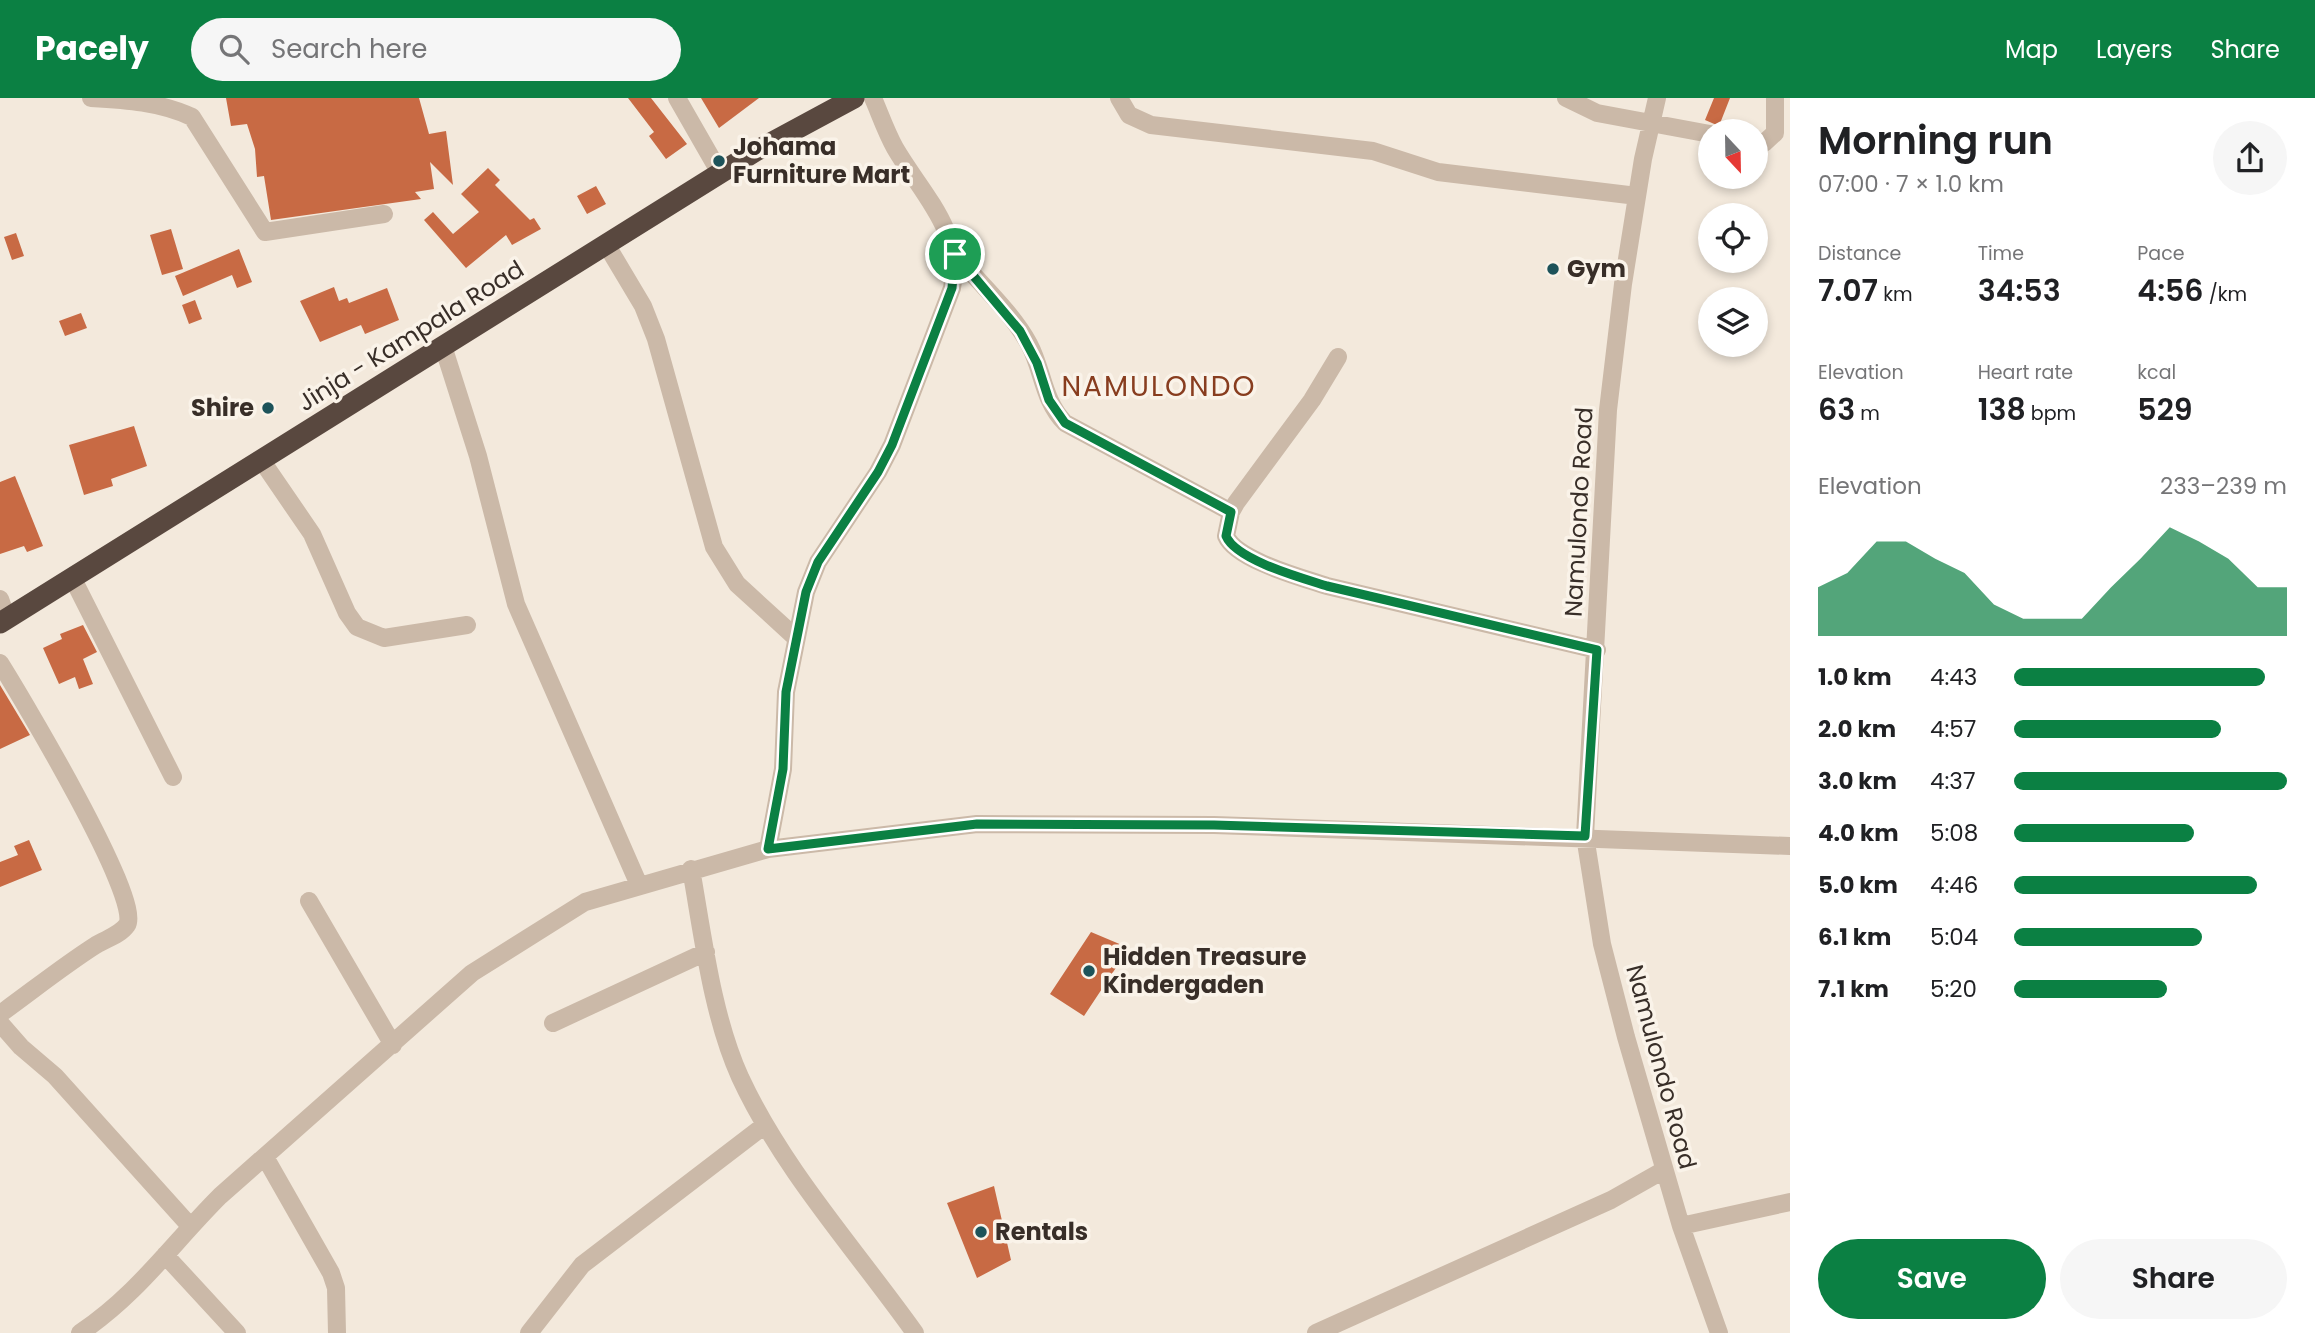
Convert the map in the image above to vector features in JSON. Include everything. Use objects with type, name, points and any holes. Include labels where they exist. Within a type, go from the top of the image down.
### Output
[{"type":"highway","name":"Jinja - Kampala Road","points":[[2,614],[73,579],[720,173],[854,98]]},
{"type":"street","points":[[91,98],[136,101],[174,109],[192,117],[265,232],[384,214]]},
{"type":"street","points":[[677,98],[720,173]]},
{"type":"street","points":[[873,98],[892,144],[938,212],[955,254],[1020,331],[1037,363],[1049,400],[1065,423],[1231,512]]},
{"type":"street","points":[[1119,98],[1129,115],[1151,125],[1373,151],[1438,172],[1465,177],[1637,196]]},
{"type":"street","points":[[1566,98],[1597,113],[1698,132]]},
{"type":"street","name":"Namulondo Road","points":[[1657,98],[1637,196],[1608,410],[1585,836],[1602,944],[1664,1170],[1719,1333]]},
{"type":"street","points":[[1768,140],[1775,134],[1775,98]]},
{"type":"street","points":[[606,244],[638,297],[656,339],[714,547],[737,584],[795,637]]},
{"type":"street","points":[[768,849],[783,769],[786,692],[795,637],[818,562],[878,472],[892,445],[952,288],[955,254]]},
{"type":"street","points":[[443,346],[478,456],[516,604],[639,885]]},
{"type":"street","points":[[1338,357],[1312,400],[1231,512],[1226,536],[1235,549],[1294,576],[1597,650]]},
{"type":"street","points":[[262,461],[312,534],[347,613],[357,627],[384,638],[467,625]]},
{"type":"street","points":[[73,579],[173,778]]},
{"type":"street","points":[[0,663],[81,803],[121,888],[129,917],[128,923],[118,932],[95,945],[0,1014]]},
{"type":"street","points":[[82,1332],[113,1311],[190,1226],[472,973],[585,902],[691,869],[768,849],[977,824],[1214,825],[1585,836],[1790,846]]},
{"type":"street","points":[[691,869],[706,952],[739,1075],[765,1125],[915,1333]]},
{"type":"street","points":[[309,901],[393,1045]]},
{"type":"street","points":[[553,1023],[706,952]]},
{"type":"street","points":[[0,1023],[21,1047],[55,1076],[190,1226]]},
{"type":"street","points":[[529,1333],[582,1265],[765,1125]]},
{"type":"street","points":[[265,1157],[331,1273],[337,1288],[337,1333]]},
{"type":"street","points":[[1316,1333],[1611,1200],[1664,1170]]},
{"type":"street","points":[[1681,1226],[1790,1202]]},
{"type":"street","points":[[165,1255],[237,1333]]},
{"type":"building","points":[[226,98],[419,98],[429,134],[446,131],[453,185],[430,162],[434,189],[415,192],[421,199],[271,220],[264,176],[257,177],[255,149],[247,124],[231,126]]},
{"type":"building","points":[[628,98],[651,98],[687,144],[666,159],[649,136],[654,132]]},
{"type":"building","points":[[701,98],[759,98],[719,128]]},
{"type":"building","points":[[1714,98],[1730,98],[1722,119],[1705,119]]},
{"type":"building","points":[[488,168],[500,180],[495,185],[530,220],[534,218],[541,229],[512,245],[506,235],[466,268],[424,220],[433,212],[453,234],[479,212],[461,194]]},
{"type":"building","points":[[596,186],[606,204],[587,214],[577,196]]},
{"type":"building","points":[[171,229],[183,269],[162,275],[150,235]]},
{"type":"building","points":[[16,233],[24,256],[12,260],[4,237]]},
{"type":"building","points":[[239,249],[252,282],[237,288],[232,275],[183,296],[175,276]]},
{"type":"building","points":[[334,287],[339,301],[347,298],[349,303],[387,288],[399,320],[365,334],[361,325],[320,342],[300,301]]},
{"type":"building","points":[[195,300],[202,319],[189,324],[182,305]]},
{"type":"building","points":[[81,313],[87,328],[65,336],[59,321]]},
{"type":"building","points":[[134,426],[147,466],[111,479],[113,486],[84,495],[69,445]]},
{"type":"building","points":[[15,476],[43,546],[27,552],[24,546],[0,554],[0,482]]},
{"type":"building","points":[[83,625],[97,652],[83,659],[93,684],[79,689],[75,677],[59,684],[43,648],[62,639],[60,634]]},
{"type":"building","points":[[0,685],[30,735],[0,749]]},
{"type":"building","points":[[29,840],[42,870],[0,887],[0,862],[18,855],[14,846]]},
{"type":"building","name":"Hidden Treasure Kindergaden","points":[[1091,932],[1129,948],[1084,1016],[1050,994]]},
{"type":"building","name":"Rentals","points":[[994,1186],[1011,1260],[977,1278],[947,1203]]},
{"type":"place","name":"Johama Furniture Mart","points":[[719,161]]},
{"type":"place","name":"Gym","points":[[1553,269]]},
{"type":"place","name":"Shire","points":[[268,408]]},
{"type":"place","name":"Hidden Treasure Kindergaden","points":[[1089,971]]},
{"type":"place","name":"Rentals","points":[[981,1232]]},
{"type":"district","name":"NAMULONDO","points":[[1159,386]]},
{"type":"route","points":[[955,254],[1029,345],[1055,413],[1075,429],[1151,467],[1231,512],[1226,536],[1235,549],[1294,576],[1327,586],[1597,650],[1585,836],[1214,825],[977,824],[768,849],[783,769],[786,692],[806,592],[818,562],[866,491],[892,445],[915,391],[952,288],[956,268],[955,254]]}]
